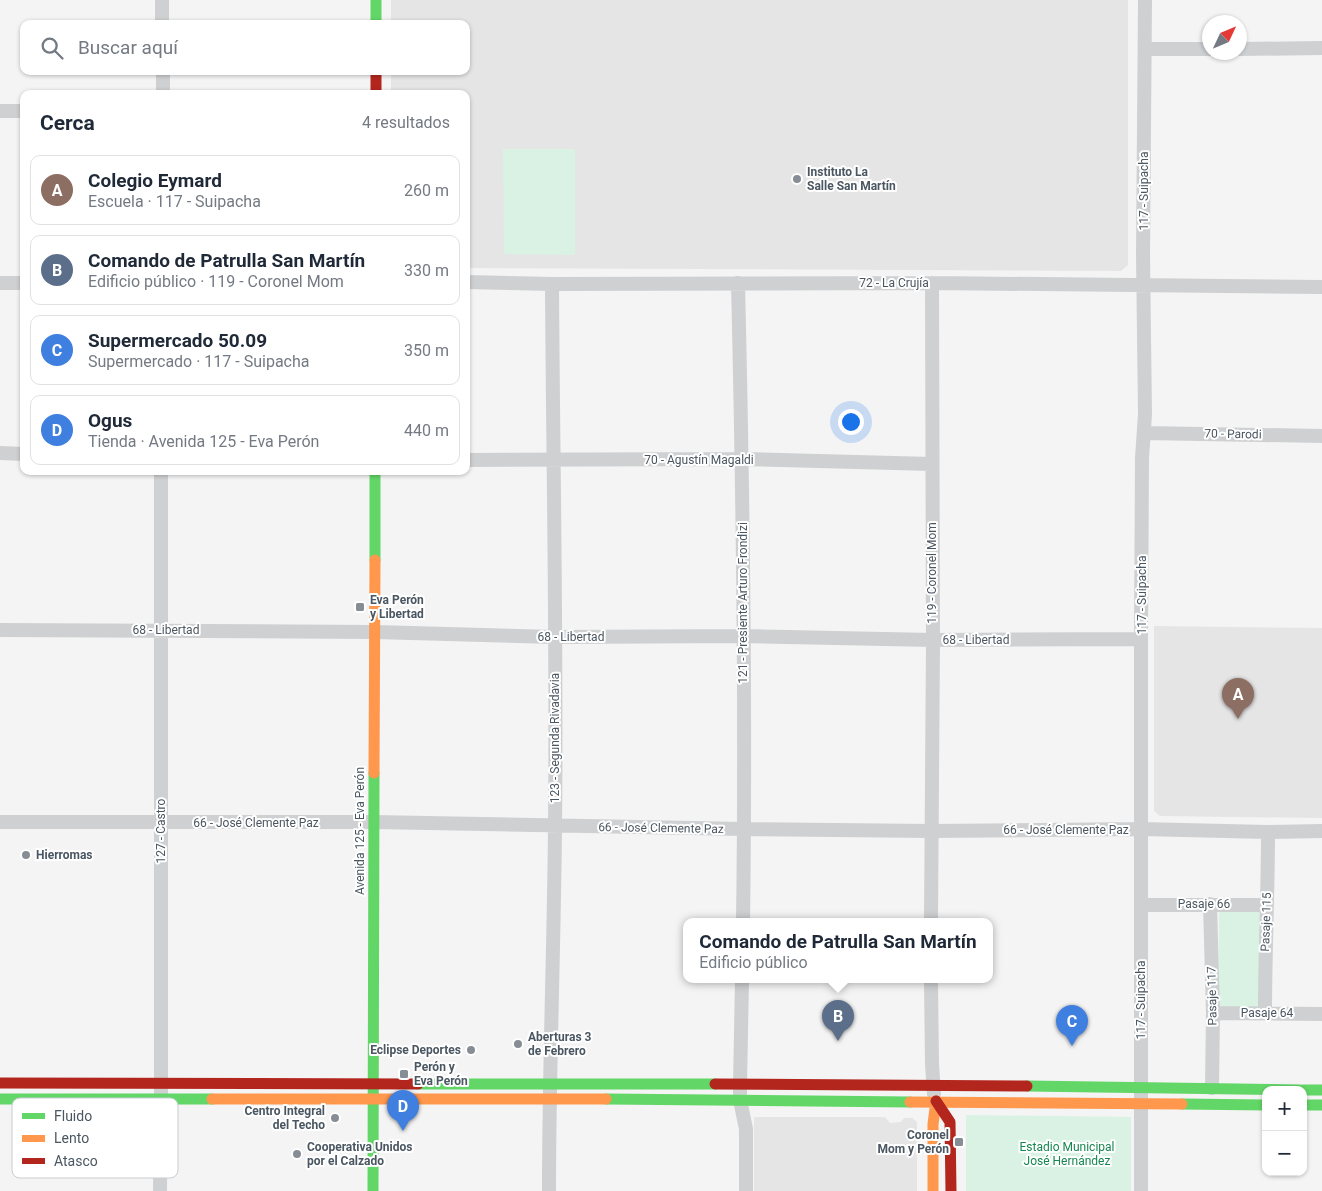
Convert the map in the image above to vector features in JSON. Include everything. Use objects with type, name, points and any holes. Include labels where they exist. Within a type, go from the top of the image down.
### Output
[{"type":"main road","points":[[376,0],[376,20]]},
{"type":"main road","points":[[376,75],[376,90]]},
{"type":"main road","name":"Avenida 125 - Eva Perón","points":[[373,1191],[375,475]]},
{"type":"main road","points":[[0,1083],[550,1083],[1262,1089]]},
{"type":"main road","points":[[1307,1090],[1322,1090]]},
{"type":"main road","points":[[178,1099],[936,1101],[1262,1105]]},
{"type":"main road","points":[[933,1191],[933,1124],[936,1101]]},
{"type":"main road","points":[[936,1101],[950,1122],[951,1191]]},
{"type":"main road","points":[[1307,1105],[1322,1105]]},
{"type":"street","points":[[162,0],[162,20]]},
{"type":"street","name":"117 - Suipacha","points":[[1141,1191],[1141,639],[1142,458],[1144,433],[1145,0]]},
{"type":"street","points":[[1247,49],[1322,48]]},
{"type":"street","points":[[1145,49],[1202,49]]},
{"type":"street","points":[[163,75],[163,90]]},
{"type":"street","points":[[0,111],[20,111]]},
{"type":"street","name":"72 - La Crujía","points":[[470,282],[552,284],[932,283],[1322,288]]},
{"type":"street","points":[[0,283],[20,283]]},
{"type":"street","name":"121 - Presiente Arturo Frondizi","points":[[738,283],[744,636],[743,918]]},
{"type":"street","name":"119 - Coronel Mom","points":[[932,283],[932,918]]},
{"type":"street","name":"123 - Segunda Rivadavia","points":[[549,1191],[549,1099],[556,826],[552,284]]},
{"type":"street","name":"70 - Parodi","points":[[1144,433],[1322,436]]},
{"type":"street","points":[[0,454],[20,454]]},
{"type":"street","name":"70 - Agustín Magaldi","points":[[470,460],[742,459],[932,464]]},
{"type":"street","name":"127 - Castro","points":[[161,475],[161,1098]]},
{"type":"street","name":"68 - Libertad","points":[[0,630],[375,632],[555,637],[744,636],[932,640],[1141,639]]},
{"type":"street","name":"66 - José Clemente Paz","points":[[0,822],[373,822],[931,831],[1141,829],[1268,832],[1322,831]]},
{"type":"street","name":"Pasaje 115","points":[[1265,1013],[1268,832]]},
{"type":"street","name":"Pasaje 66","points":[[1141,904],[1268,905]]},
{"type":"street","name":"Pasaje 117","points":[[1210,904],[1212,1088]]},
{"type":"street","points":[[742,983],[740,1100],[746,1129],[746,1191]]},
{"type":"street","points":[[932,983],[932,1064],[936,1101]]},
{"type":"street","name":"Pasaje 64","points":[[1212,1013],[1322,1014]]},
{"type":"street","name":"127 - Castro","points":[[160,1178],[160,1191]]},
{"type":"shaded area","name":"Instituto La Salle San Martín","points":[[391,0],[1128,0],[1128,265],[1121,271],[470,268],[470,90],[391,90],[391,75],[470,75],[470,20],[391,20]]},
{"type":"shaded area","points":[[1154,626],[1322,628],[1322,818],[1160,816],[1154,811]]},
{"type":"shaded area","points":[[754,1117],[885,1117],[890,1123],[901,1122],[904,1118],[912,1118],[917,1122],[917,1191],[754,1191]]},
{"type":"green space","points":[[503,149],[575,149],[575,255],[504,254]]},
{"type":"green space","points":[[1219,910],[1260,911],[1259,1009],[1219,1008]]},
{"type":"green space","name":"Estadio Municipal José Hernández","points":[[966,1115],[1131,1117],[1131,1191],[966,1191]]},
{"type":"traffic: fast","points":[[376,0],[376,20]]},
{"type":"traffic: fast","points":[[375,475],[375,560]]},
{"type":"traffic: fast","points":[[373,1191],[374,773]]},
{"type":"traffic: fast","points":[[418,1084],[715,1084]]},
{"type":"traffic: fast","points":[[1027,1086],[1262,1089]]},
{"type":"traffic: fast","points":[[1307,1090],[1322,1090]]},
{"type":"traffic: fast","points":[[0,1099],[12,1099]]},
{"type":"traffic: fast","points":[[178,1099],[212,1099]]},
{"type":"traffic: fast","points":[[606,1099],[910,1102]]},
{"type":"traffic: fast","points":[[1182,1104],[1262,1105]]},
{"type":"traffic: fast","points":[[1307,1105],[1322,1105]]},
{"type":"traffic: slow","points":[[374,773],[375,560]]},
{"type":"traffic: slow","points":[[212,1099],[606,1099]]},
{"type":"traffic: slow","points":[[933,1191],[933,1124],[936,1101]]},
{"type":"traffic: slow","points":[[910,1102],[1182,1104]]},
{"type":"traffic: jam","points":[[376,75],[376,90]]},
{"type":"traffic: jam","points":[[0,1083],[418,1084]]},
{"type":"traffic: jam","points":[[715,1084],[1027,1086]]},
{"type":"traffic: jam","points":[[936,1101],[950,1122],[951,1191]]},
{"type":"place","name":"Instituto La Salle San Martín","points":[[797,179]]},
{"type":"place","name":"Eva Perón y Libertad","points":[[360,607]]},
{"type":"place","name":"Colegio Eymard","points":[[1238,719]]},
{"type":"place","name":"Hierromas","points":[[26,855]]},
{"type":"place","name":"Comando de Patrulla San Martín","points":[[838,1041]]},
{"type":"place","name":"Aberturas 3 de Febrero","points":[[518,1044]]},
{"type":"place","name":"Supermercado 50.09","points":[[1072,1046]]},
{"type":"place","name":"Eclipse Deportes","points":[[471,1050]]},
{"type":"place","name":"Perón y Eva Perón","points":[[404,1074]]},
{"type":"place","name":"Centro Integral del Techo","points":[[335,1118]]},
{"type":"place","name":"Ogus","points":[[403,1131]]},
{"type":"place","name":"Coronel Mom y Perón","points":[[959,1142]]},
{"type":"place","name":"Cooperativa Unidos por el Calzado","points":[[297,1154]]}]
